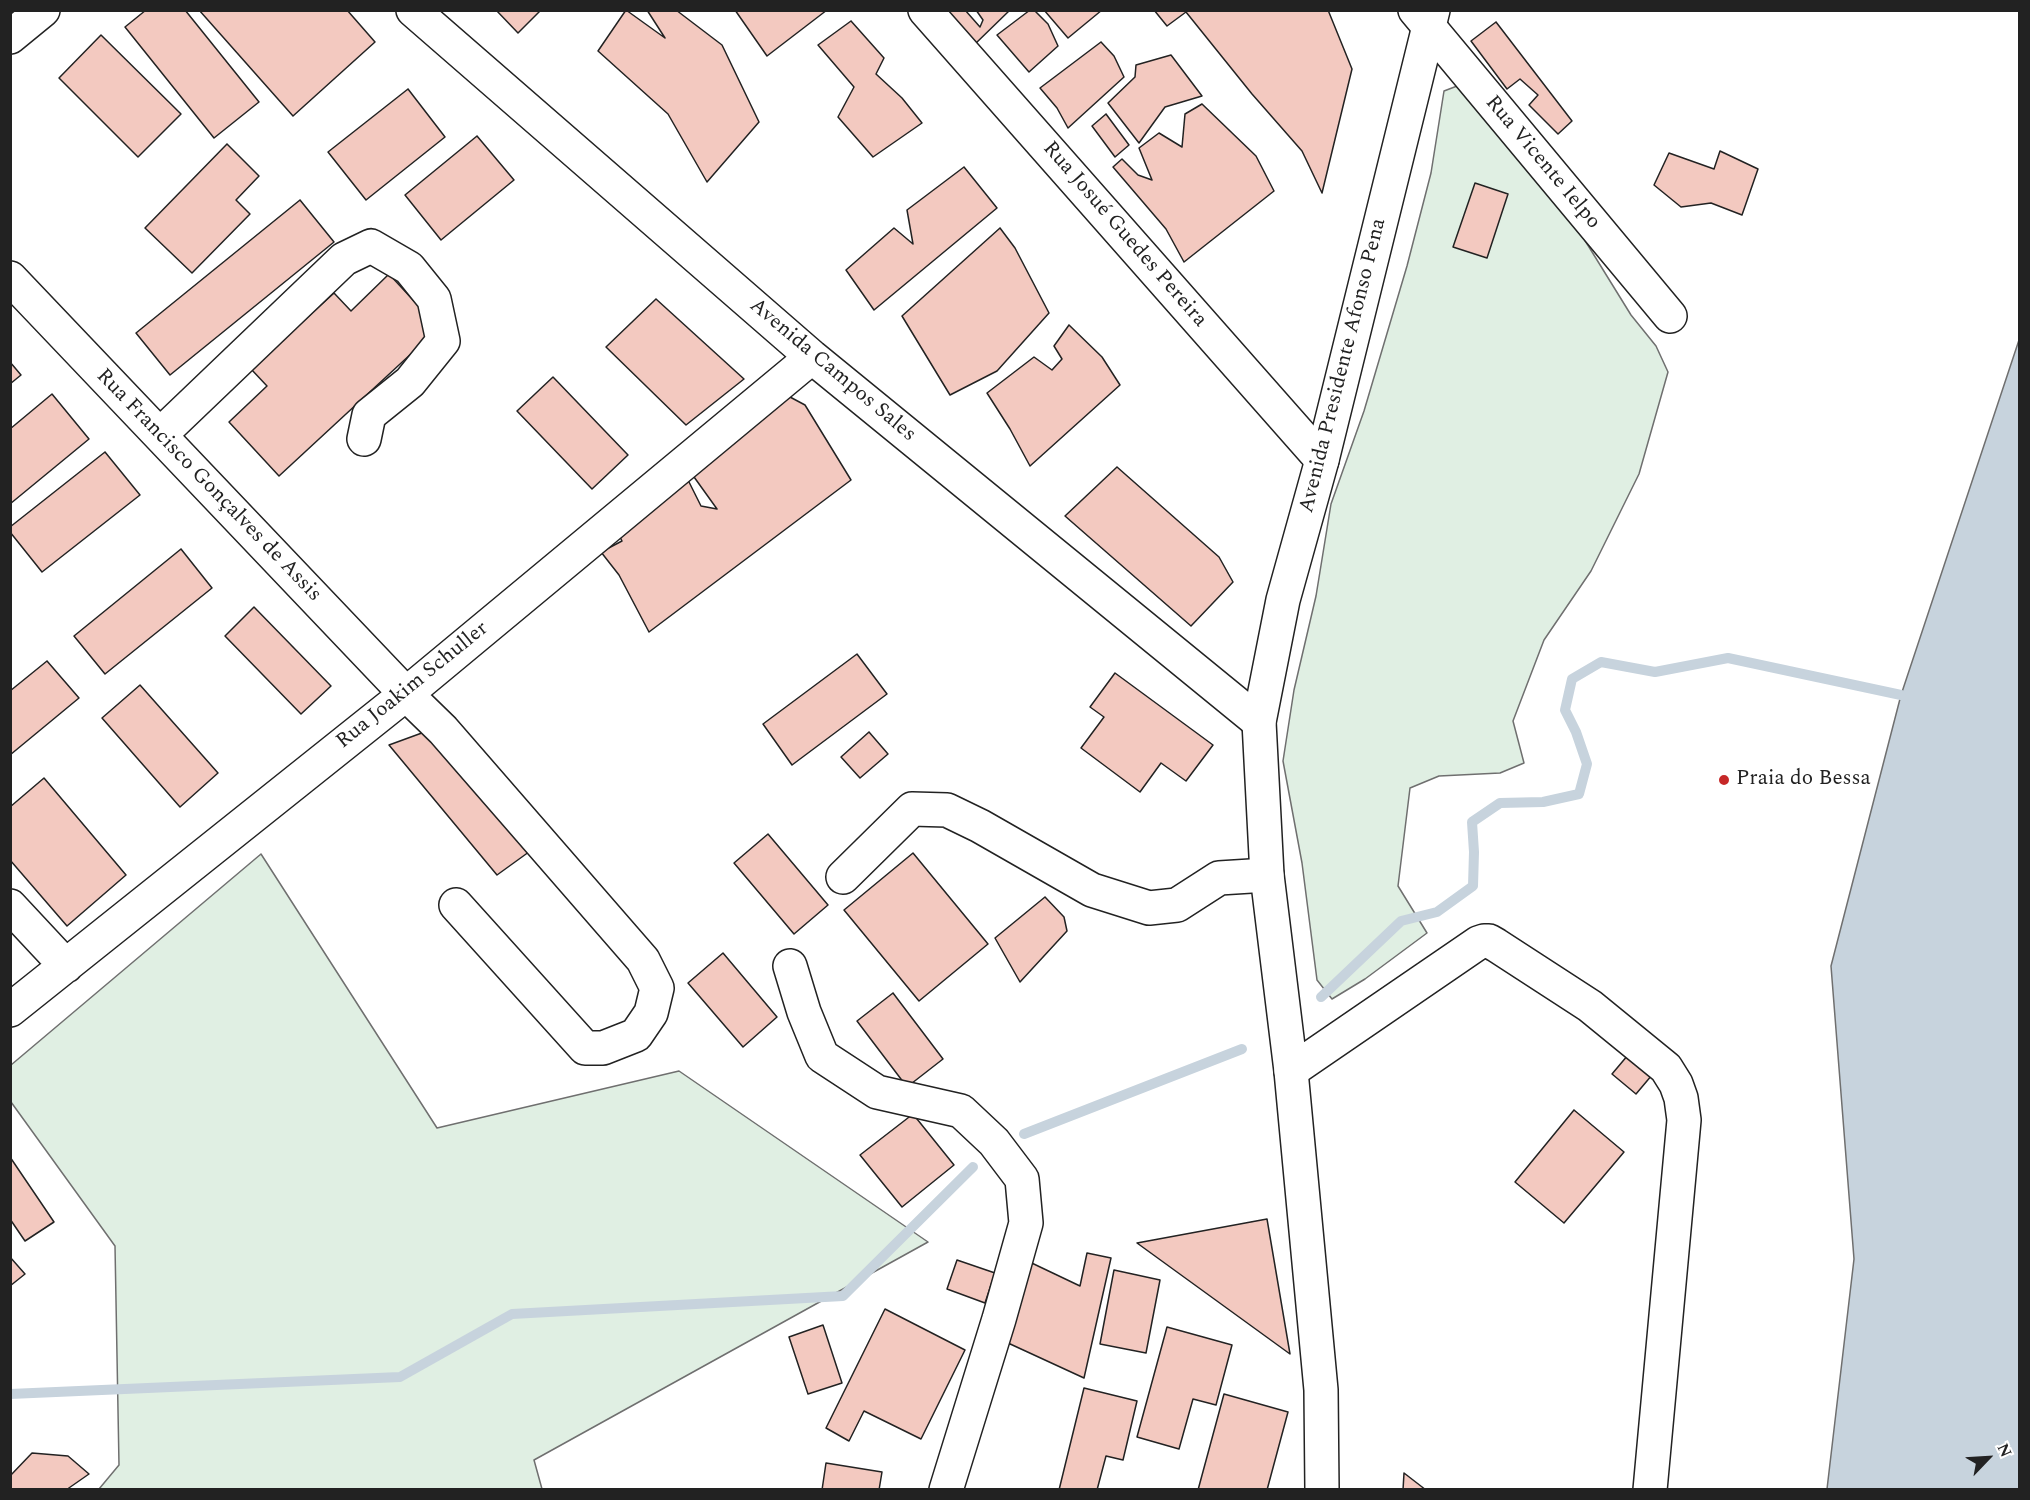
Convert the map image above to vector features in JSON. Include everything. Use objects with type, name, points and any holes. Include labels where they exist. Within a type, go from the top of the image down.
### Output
[{"type":"street","points":[[10,37],[43,10]]},
{"type":"street","name":"Avenida Campos Sales","points":[[413,10],[812,357],[1259,722]]},
{"type":"street","name":"Rua Josué Guedes Pereira","points":[[925,10],[1322,460]]},
{"type":"street","name":"Avenida Presidente Afonso Pena","points":[[1322,1490],[1321,1390],[1291,1071],[1267,875],[1259,722],[1283,600],[1322,460],[1425,16]]},
{"type":"street","name":"Rua Vicente Ielpo","points":[[1425,16],[1670,316]]},
{"type":"street","points":[[160,435],[344,259],[371,246],[409,268],[434,299],[443,341],[410,382],[369,415],[364,439]]},
{"type":"street","name":"Rua Francisco Gonçalves de Assis","points":[[10,278],[406,694],[443,730],[643,960],[657,988],[651,1013],[636,1035],[603,1048],[585,1048],[456,905]]},
{"type":"street","name":"Rua Joakim Schuller","points":[[10,1010],[406,694],[812,357]]},
{"type":"street","points":[[843,877],[912,809],[947,810],[980,826],[1092,890],[1149,908],[1176,904],[1219,878],[1267,875]]},
{"type":"street","points":[[10,906],[66,966]]},
{"type":"street","points":[[1291,1071],[1484,941],[1490,941],[1590,1006],[1666,1068],[1679,1091],[1684,1120],[1650,1490]]},
{"type":"street","points":[[790,966],[804,1012],[822,1056],[877,1092],[961,1111],[994,1142],[1022,1179],[1026,1223],[946,1490]]},
{"type":"green space","points":[[1465,83],[1576,226],[1631,315],[1656,346],[1668,372],[1639,474],[1591,571],[1544,640],[1513,721],[1524,763],[1500,773],[1439,776],[1410,788],[1398,886],[1427,933],[1365,979],[1332,999],[1317,980],[1302,863],[1283,761],[1294,690],[1316,596],[1331,504],[1364,411],[1407,266],[1431,173],[1444,91]]},
{"type":"green space","points":[[261,854],[437,1128],[679,1071],[928,1242],[534,1460],[542,1489],[99,1489],[119,1465],[115,1246],[11,1102],[11,1065]]},
{"type":"shaded area","points":[[2019,340],[2019,1489],[1827,1489],[1854,1259],[1831,966],[1901,695]]},
{"type":"building","points":[[146,10],[185,10],[259,102],[214,138],[125,27]]},
{"type":"building","points":[[199,10],[347,10],[375,42],[293,116]]},
{"type":"building","points":[[496,10],[541,10],[518,33]]},
{"type":"building","points":[[626,10],[665,38],[647,10],[676,10],[722,45],[759,122],[707,182],[668,114],[598,51]]},
{"type":"building","points":[[735,10],[827,10],[767,56]]},
{"type":"building","points":[[947,10],[965,10],[980,27],[983,20],[976,10],[1010,10],[974,45]]},
{"type":"building","points":[[1030,10],[1034,10],[1048,24],[1058,46],[1029,72],[997,35]]},
{"type":"building","points":[[1044,10],[1102,10],[1068,38]]},
{"type":"building","points":[[1154,10],[1328,10],[1352,69],[1322,193],[1302,151],[1252,94],[1186,12],[1167,26]]},
{"type":"building","points":[[851,21],[884,58],[876,74],[902,98],[922,123],[873,157],[838,117],[854,87],[818,45]]},
{"type":"building","points":[[1496,22],[1572,121],[1558,134],[1529,105],[1538,95],[1520,79],[1507,89],[1471,41]]},
{"type":"building","points":[[101,35],[181,114],[138,157],[59,78]]},
{"type":"building","points":[[1101,42],[1114,56],[1124,77],[1068,128],[1057,108],[1040,88]]},
{"type":"building","points":[[1171,55],[1202,96],[1165,107],[1139,143],[1108,103],[1135,77],[1136,65]]},
{"type":"building","points":[[408,89],[445,137],[366,200],[328,152]]},
{"type":"building","points":[[1202,104],[1256,156],[1274,191],[1184,262],[1166,229],[1113,167],[1122,159],[1138,175],[1152,180],[1139,148],[1159,133],[1182,147],[1185,114]]},
{"type":"building","points":[[1106,114],[1129,145],[1115,157],[1092,126]]},
{"type":"building","points":[[477,136],[514,180],[441,240],[405,195]]},
{"type":"building","points":[[227,144],[259,176],[236,200],[250,214],[192,273],[145,228]]},
{"type":"building","points":[[1720,151],[1758,169],[1742,215],[1711,203],[1681,207],[1654,185],[1669,153],[1714,169]]},
{"type":"building","points":[[964,167],[997,208],[874,310],[846,270],[894,228],[913,244],[907,210]]},
{"type":"building","points":[[1475,183],[1508,194],[1487,258],[1453,247]]},
{"type":"building","points":[[300,200],[334,242],[170,375],[136,333]]},
{"type":"building","points":[[1000,228],[1015,248],[1049,313],[997,371],[950,395],[902,316]]},
{"type":"building","points":[[389,274],[439,328],[279,476],[229,422],[267,386],[251,369],[334,293],[351,311]]},
{"type":"building","points":[[656,299],[744,379],[686,425],[606,347]]},
{"type":"building","points":[[1069,325],[1102,357],[1120,385],[1030,466],[987,393],[1034,357],[1052,370],[1062,359],[1054,346]]},
{"type":"building","points":[[10,362],[21,375],[10,384]]},
{"type":"building","points":[[553,377],[628,455],[592,489],[517,411]]},
{"type":"building","points":[[52,394],[89,439],[10,504],[10,429]]},
{"type":"building","points":[[790,397],[805,405],[851,480],[649,632],[619,575],[601,552],[622,541],[618,533],[688,480],[701,506],[717,509],[684,463]]},
{"type":"building","points":[[105,452],[140,495],[42,572],[10,532],[10,527]]},
{"type":"building","points":[[1117,467],[1219,557],[1233,582],[1191,626],[1065,516]]},
{"type":"building","points":[[181,549],[212,588],[105,674],[74,636]]},
{"type":"building","points":[[254,607],[331,686],[301,714],[225,636]]},
{"type":"building","points":[[857,654],[887,694],[792,765],[763,724]]},
{"type":"building","points":[[47,661],[79,698],[10,755],[10,691]]},
{"type":"building","points":[[1115,673],[1213,745],[1186,781],[1161,763],[1140,792],[1081,748],[1104,717],[1090,707]]},
{"type":"building","points":[[140,685],[218,773],[180,807],[102,718]]},
{"type":"building","points":[[430,730],[533,849],[497,875],[389,745]]},
{"type":"building","points":[[869,732],[888,754],[860,778],[841,757]]},
{"type":"building","points":[[44,778],[126,875],[67,926],[10,860],[10,807]]},
{"type":"building","points":[[768,834],[828,905],[794,934],[734,863]]},
{"type":"building","points":[[913,853],[988,944],[919,1001],[844,910]]},
{"type":"building","points":[[1045,897],[1064,917],[1067,931],[1020,982],[995,938]]},
{"type":"building","points":[[723,953],[777,1017],[743,1047],[688,983]]},
{"type":"building","points":[[893,993],[943,1059],[907,1087],[857,1021]]},
{"type":"building","points":[[1628,1055],[1652,1075],[1636,1094],[1612,1074]]},
{"type":"building","points":[[1574,1110],[1624,1152],[1564,1223],[1515,1182]]},
{"type":"building","points":[[913,1114],[954,1165],[902,1207],[860,1155]]},
{"type":"building","points":[[10,1157],[54,1222],[25,1241],[10,1219]]},
{"type":"building","points":[[1267,1219],[1290,1354],[1137,1243]]},
{"type":"building","points":[[1087,1253],[1111,1258],[1084,1378],[1008,1343],[1017,1256],[1080,1286]]},
{"type":"building","points":[[10,1257],[25,1274],[10,1286]]},
{"type":"building","points":[[957,1260],[995,1273],[985,1303],[947,1289]]},
{"type":"building","points":[[1114,1270],[1160,1280],[1146,1353],[1100,1344]]},
{"type":"building","points":[[885,1309],[965,1350],[921,1439],[864,1411],[849,1441],[826,1428]]},
{"type":"building","points":[[823,1325],[842,1383],[808,1394],[789,1337]]},
{"type":"building","points":[[1167,1327],[1232,1345],[1216,1405],[1193,1399],[1179,1449],[1137,1437]]},
{"type":"building","points":[[1084,1388],[1137,1401],[1123,1460],[1106,1456],[1097,1490],[1059,1490]]},
{"type":"building","points":[[1224,1394],[1288,1412],[1267,1490],[1198,1490]]},
{"type":"building","points":[[32,1453],[68,1456],[89,1474],[66,1490],[14,1490],[10,1488],[10,1476]]},
{"type":"building","points":[[826,1463],[882,1472],[879,1490],[822,1490]]},
{"type":"building","points":[[1404,1473],[1426,1490],[1403,1490]]},
{"type":"waterway","points":[[1321,997],[1401,921],[1437,912],[1473,886],[1472,822],[1500,803],[1543,802],[1579,794],[1587,764],[1576,732],[1565,710],[1572,679],[1601,662],[1655,672],[1728,658],[1901,695]]},
{"type":"waterway","points":[[1024,1134],[1242,1049]]},
{"type":"waterway","points":[[10,1394],[400,1377],[512,1314],[843,1296],[973,1167]]},
{"type":"place","name":"Praia do Bessa","points":[[1724,780]]}]
